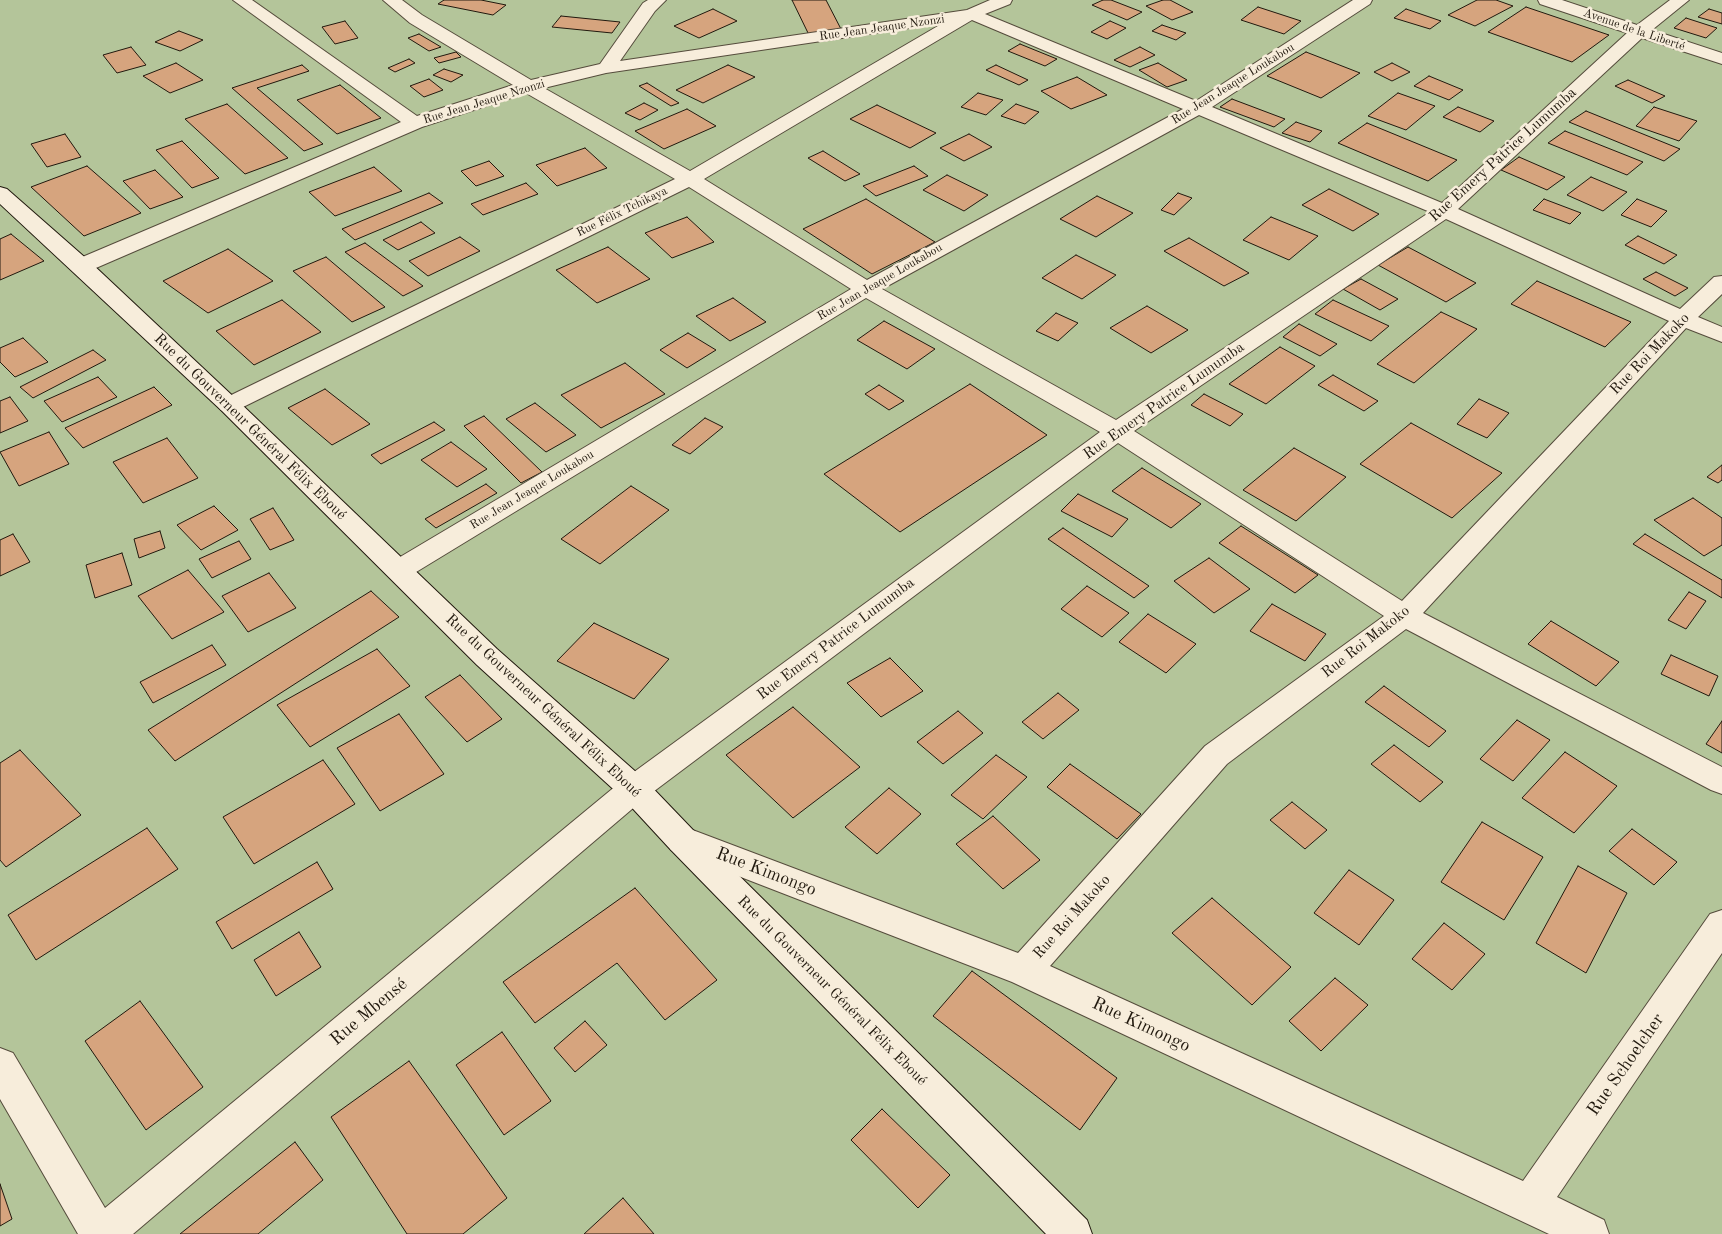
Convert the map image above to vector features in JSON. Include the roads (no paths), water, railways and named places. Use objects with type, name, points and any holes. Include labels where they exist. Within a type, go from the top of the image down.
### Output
[{"type":"street","points":[[241,0],[415,123]]},
{"type":"street","points":[[391,0],[416,19],[690,179],[866,289],[1117,431],[1404,616],[1722,781]]},
{"type":"street","points":[[606,68],[649,7],[658,0]]},
{"type":"street","name":"Rue Félix Tchikaya","points":[[228,405],[690,179],[971,14],[1004,0]]},
{"type":"street","name":"Rue Jean Jeaque Loukabou","points":[[399,570],[866,289],[1198,108],[1364,0]]},
{"type":"street","name":"Avenue de la Liberté","points":[[1546,0],[1722,59]]},
{"type":"street","name":"Rue Emery Patrice Lumumba","points":[[634,789],[1117,431],[1445,210],[1638,32],[1681,0]]},
{"type":"street","points":[[971,14],[1445,210],[1722,335]]},
{"type":"street","name":"Rue Jean Jeaque Nzonzi","points":[[81,266],[415,123],[528,86],[606,68],[971,14]]},
{"type":"street","name":"Rue du Gouverneur Général Félix Eboué","points":[[0,193],[81,266],[228,405],[487,657],[634,789],[682,840],[1073,1234]]},
{"type":"street","name":"Rue Roi Makoko","points":[[1024,971],[1216,755],[1404,616],[1683,319],[1722,282]]},
{"type":"street","name":"Rue Mbensé","points":[[103,1234],[634,789]]},
{"type":"street","name":"Rue Kimongo","points":[[682,840],[1024,971],[1530,1204],[1590,1234]]},
{"type":"street","name":"Rue Schoelcher","points":[[1530,1204],[1722,925]]},
{"type":"street","points":[[0,1065],[99,1234]]}]
